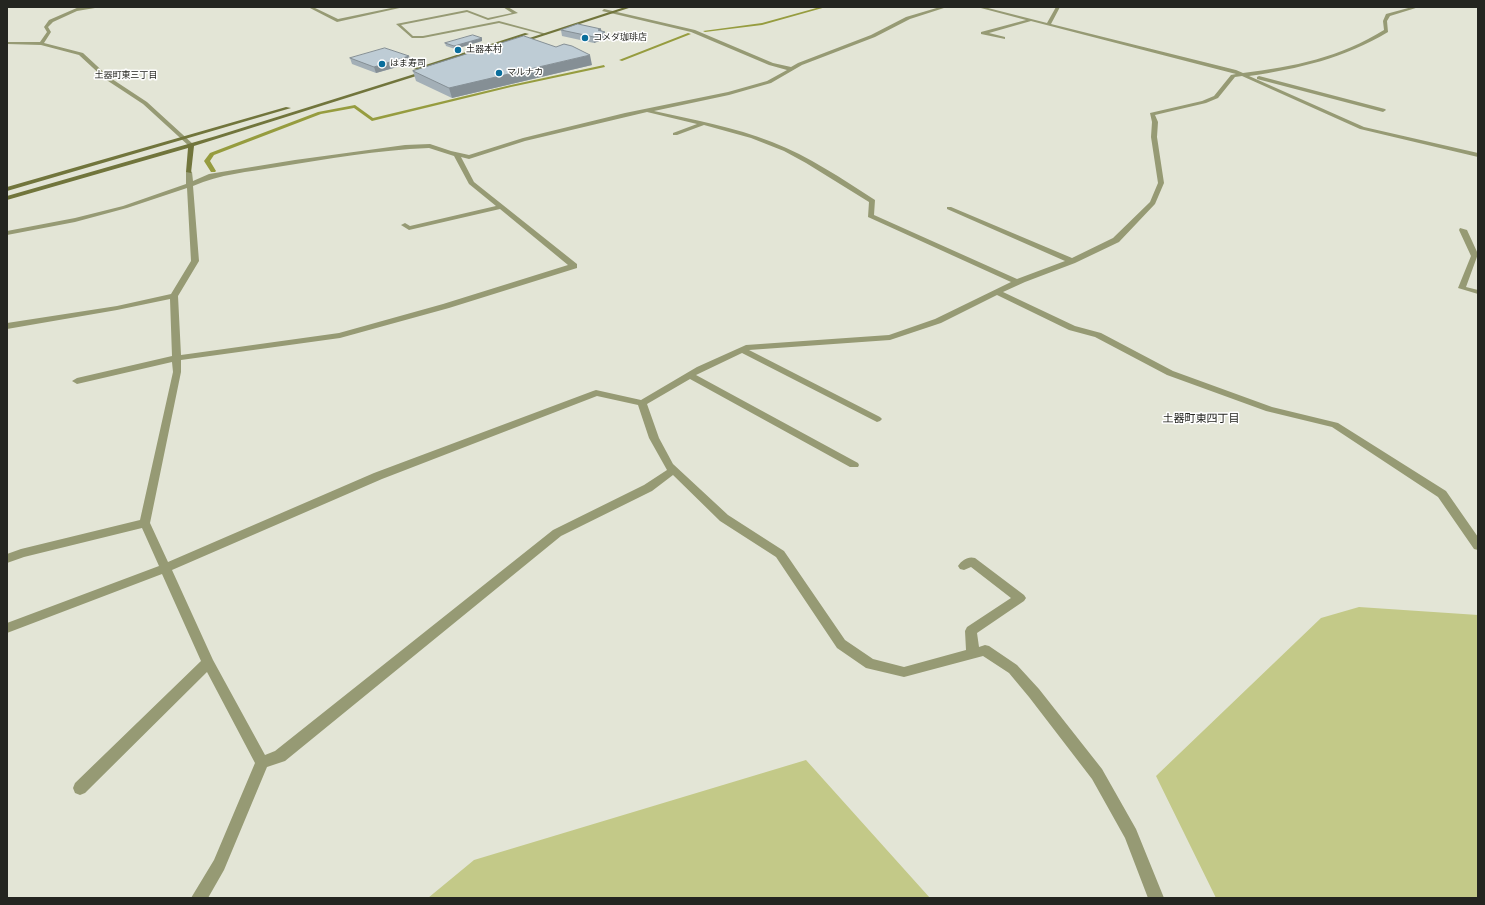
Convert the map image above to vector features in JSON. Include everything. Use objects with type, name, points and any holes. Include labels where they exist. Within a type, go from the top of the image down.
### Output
[{"type":"street","points":[[41,44],[49,32],[46,27],[51,22],[83,7]]},
{"type":"street","points":[[75,10],[99,7]]},
{"type":"street","points":[[310,7],[337,21],[402,7]]},
{"type":"street","points":[[488,19],[516,13],[505,7]]},
{"type":"street","points":[[7,198],[191,144],[545,34],[613,10],[630,7]]},
{"type":"street","points":[[7,233],[75,220],[125,207],[189,185],[210,176],[295,162],[405,147],[430,146],[469,157],[524,140],[721,95],[769,82],[800,64],[873,36],[908,18],[945,7]]},
{"type":"street","points":[[979,7],[1234,71],[1362,128],[1478,155]]},
{"type":"street","points":[[1048,25],[1058,7]]},
{"type":"street","points":[[7,628],[166,568],[378,476],[596,392],[642,403],[689,375],[749,347],[890,337],[938,322],[1017,282],[1072,261],[1116,240],[1152,203],[1161,183],[1154,137],[1155,122],[1152,114],[1204,102],[1216,97],[1233,76],[1299,67],[1363,44],[1386,31],[1385,21],[1388,15],[1417,7]]},
{"type":"street","points":[[348,89],[604,10],[613,10],[693,31],[771,64],[791,69]]},
{"type":"street","points":[[499,22],[423,37],[412,37],[398,24],[467,11],[488,19],[545,34]]},
{"type":"street","points":[[1003,38],[983,33],[1031,20]]},
{"type":"street","points":[[7,42],[41,44],[81,54],[107,78],[145,103],[191,144]]},
{"type":"street","points":[[1168,55],[1176,50]]},
{"type":"street","points":[[1242,75],[1267,79],[1383,110]]},
{"type":"street","points":[[7,188],[297,105]]},
{"type":"street","points":[[646,111],[736,133],[785,150],[818,166],[873,201],[870,216],[1017,282]]},
{"type":"street","points":[[675,134],[702,124]]},
{"type":"street","points":[[191,144],[189,185],[195,261],[174,296],[177,372],[145,523],[208,662],[262,763]]},
{"type":"street","points":[[77,381],[176,358],[340,335],[446,306],[574,266],[471,183],[456,154]]},
{"type":"street","points":[[405,225],[409,228],[501,207]]},
{"type":"street","points":[[949,208],[1072,261]]},
{"type":"street","points":[[1464,230],[1475,256],[1462,288],[1478,292]]},
{"type":"street","points":[[996,292],[1072,328],[1098,336],[1170,374],[1269,409],[1335,425],[1442,494],[1478,546]]},
{"type":"street","points":[[7,326],[117,308],[174,296]]},
{"type":"street","points":[[742,350],[876,419]]},
{"type":"street","points":[[689,375],[854,465]]},
{"type":"street","points":[[642,403],[654,438],[669,466],[724,518],[780,554],[841,644],[870,664],[904,672],[985,650],[1013,669],[1034,693],[1097,774],[1131,834],[1156,898]]},
{"type":"street","points":[[199,898],[220,865],[262,763],[280,756],[557,533],[648,488],[673,470]]},
{"type":"street","points":[[7,559],[21,553],[145,523]]},
{"type":"street","points":[[964,566],[971,561],[1020,598],[971,631],[973,653]]},
{"type":"street","points":[[80,788],[208,662]]},
{"type":"green space","points":[[1359,607],[1478,615],[1478,898],[1216,898],[1156,776],[1321,618]]},
{"type":"green space","points":[[806,760],[930,898],[428,898],[474,860]]},
{"type":"building","points":[[578,24],[601,29],[598,30],[605,32],[594,37],[561,30]]},
{"type":"building","points":[[473,35],[482,38],[454,46],[445,43]]},
{"type":"building","points":[[524,36],[556,47],[564,44],[572,46],[590,55],[449,88],[413,71]]},
{"type":"building","points":[[385,48],[409,56],[374,67],[350,58]]},
{"type":"waterway","points":[[705,31],[762,24],[824,7]]},
{"type":"waterway","points":[[621,60],[689,34]]},
{"type":"waterway","points":[[213,171],[207,161],[212,154],[320,113],[355,106],[372,120],[511,86],[604,66]]},
{"type":"place","name":"コメダ珈琲店","points":[[585,38]]},
{"type":"place","name":"土器本村","points":[[458,50]]},
{"type":"place","name":"はま寿司","points":[[382,64]]},
{"type":"place","name":"マルナカ","points":[[499,73]]},
{"type":"district","name":"土器町東三丁目","points":[[126,76]]},
{"type":"district","name":"土器町東四丁目","points":[[1201,419]]}]
